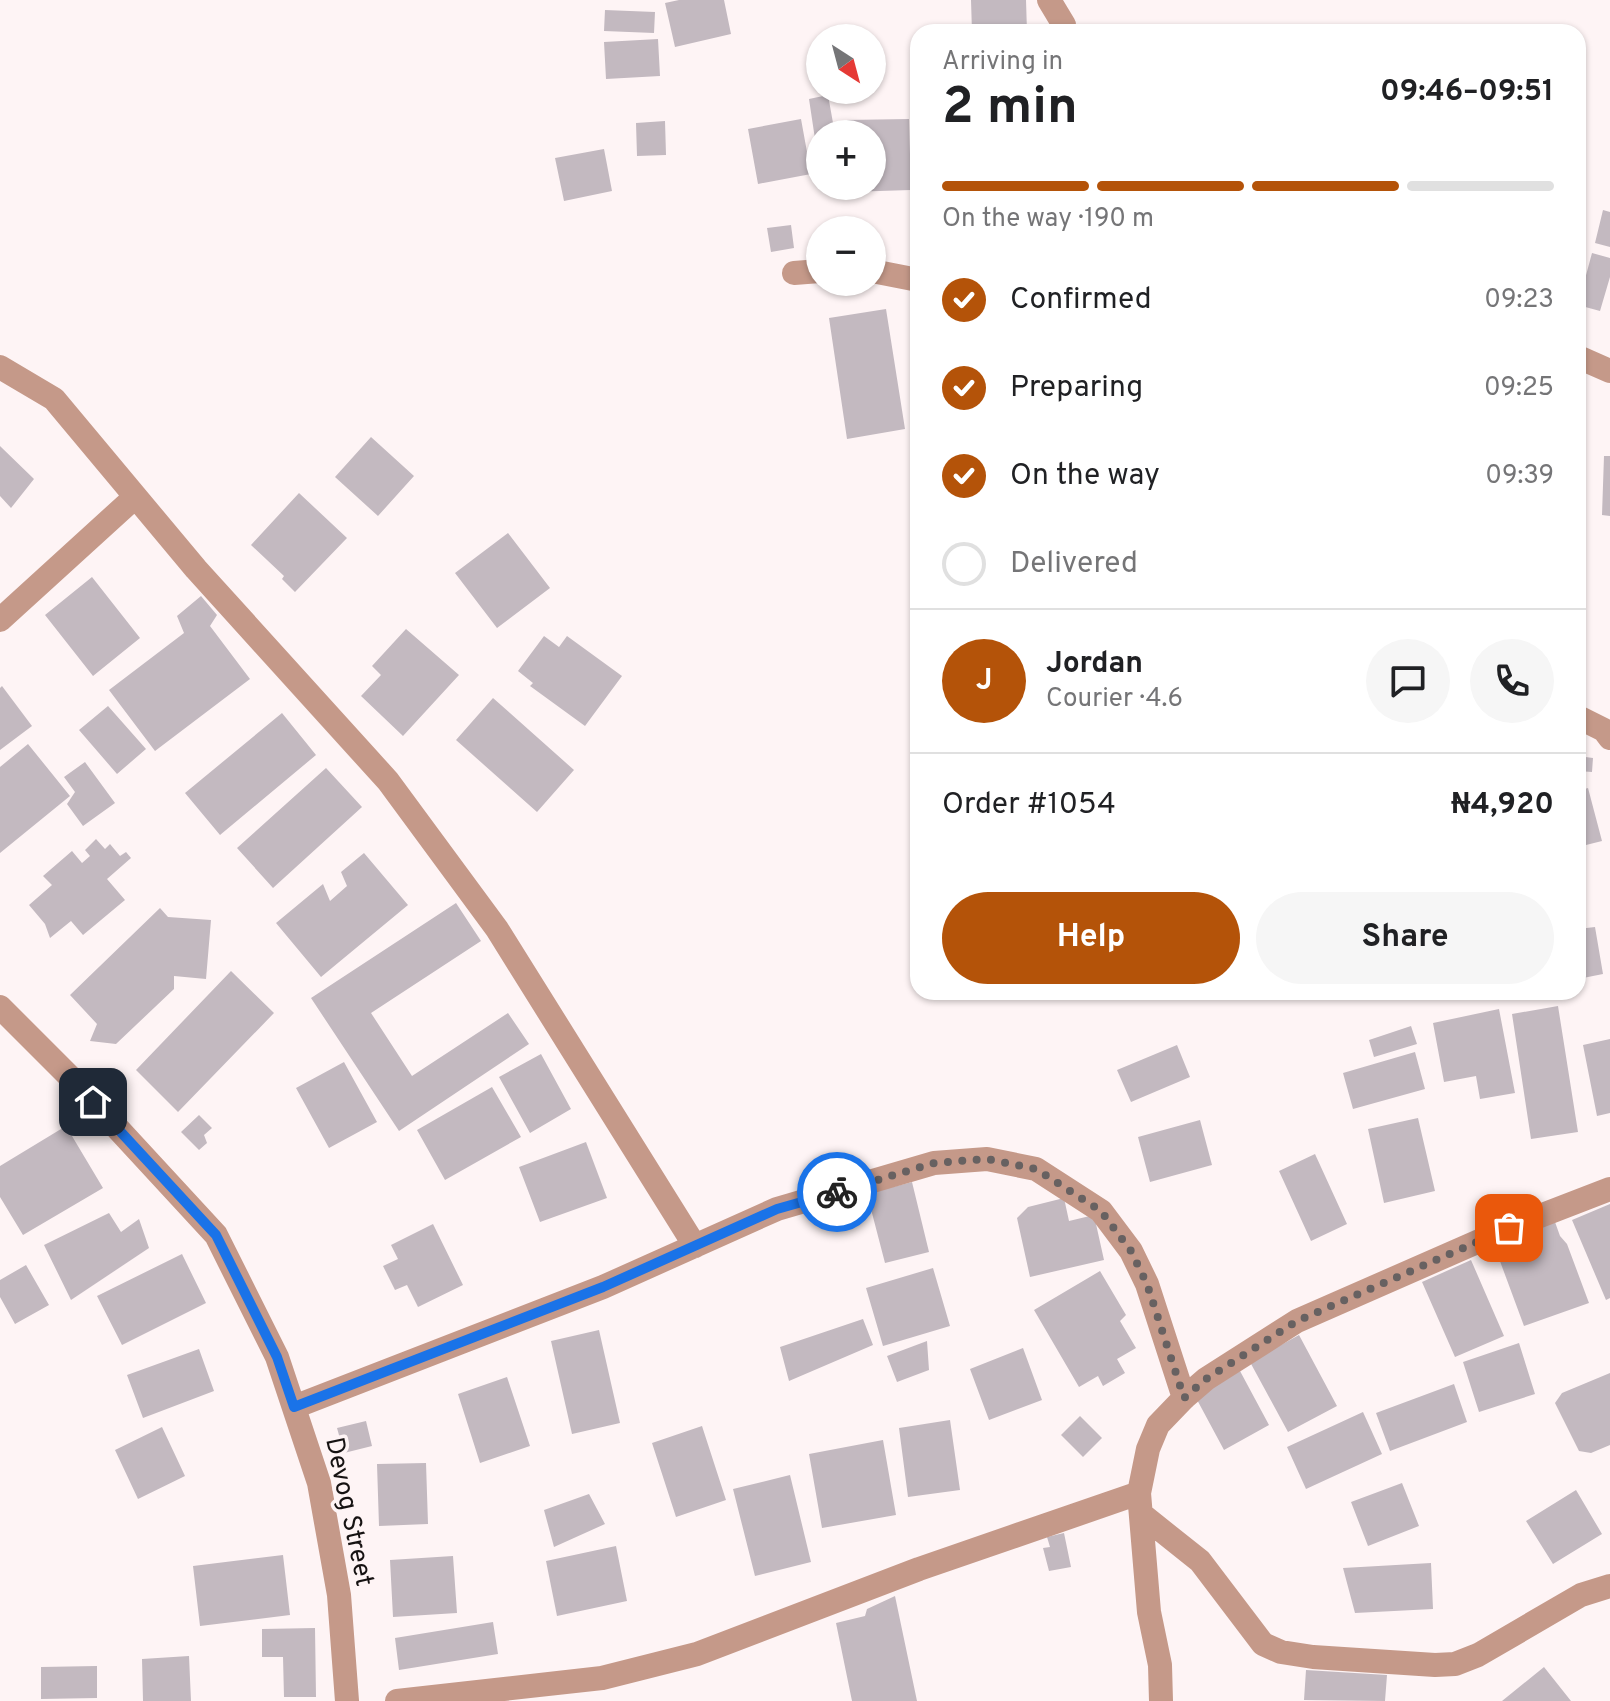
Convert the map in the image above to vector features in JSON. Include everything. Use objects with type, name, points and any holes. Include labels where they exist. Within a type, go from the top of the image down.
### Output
[{"type":"street","points":[[1049,0],[1063,24]]},
{"type":"street","points":[[794,273],[806,272]]},
{"type":"street","points":[[886,274],[910,278]]},
{"type":"street","points":[[1586,360],[1610,371]]},
{"type":"street","points":[[0,367],[54,399],[196,569],[388,781],[497,929],[695,1246]]},
{"type":"street","points":[[0,620],[135,497]]},
{"type":"street","points":[[1586,721],[1604,730],[1610,738]]},
{"type":"street","name":"Devog Street","points":[[0,1007],[73,1080],[216,1235],[277,1357],[319,1483],[339,1595],[347,1701]]},
{"type":"street","points":[[294,1407],[603,1287],[777,1209],[934,1163],[987,1159],[1036,1169],[1101,1211],[1131,1251],[1147,1284],[1184,1398]]},
{"type":"street","points":[[1161,1701],[1160,1665],[1149,1612],[1140,1504],[1148,1449],[1158,1425],[1206,1379],[1297,1321],[1509,1228],[1610,1189]]},
{"type":"street","points":[[1140,1504],[1200,1561],[1263,1644],[1281,1652],[1313,1657],[1455,1664],[1478,1655],[1581,1595],[1610,1586]]},
{"type":"street","points":[[397,1701],[602,1678],[697,1654],[919,1569],[1140,1504]]},
{"type":"building","points":[[724,0],[731,34],[675,47],[665,3]]},
{"type":"building","points":[[971,0],[1026,0],[1027,24],[972,24]]},
{"type":"building","points":[[605,10],[655,12],[654,33],[604,31]]},
{"type":"building","points":[[658,39],[660,76],[606,79],[604,42]]},
{"type":"building","points":[[810,104],[830,104],[832,120],[812,120]]},
{"type":"building","points":[[801,119],[806,146],[806,175],[758,184],[748,129]]},
{"type":"building","points":[[909,119],[910,190],[886,191],[886,120],[845,120]]},
{"type":"building","points":[[665,121],[666,155],[637,156],[636,123]]},
{"type":"building","points":[[604,149],[612,191],[564,201],[555,158]]},
{"type":"building","points":[[1603,210],[1610,212],[1610,247],[1595,243]]},
{"type":"building","points":[[791,225],[794,248],[771,252],[767,228]]},
{"type":"building","points":[[1592,253],[1610,258],[1610,277],[1600,311],[1586,307],[1586,275]]},
{"type":"building","points":[[886,309],[905,429],[847,439],[829,318]]},
{"type":"building","points":[[371,437],[414,476],[378,516],[335,477]]},
{"type":"building","points":[[0,446],[34,479],[11,508],[0,496]]},
{"type":"building","points":[[1604,456],[1610,456],[1610,516],[1602,515]]},
{"type":"building","points":[[299,493],[347,538],[295,592],[282,579],[284,576],[251,545]]},
{"type":"building","points":[[508,533],[550,588],[497,628],[455,573]]},
{"type":"building","points":[[92,577],[140,638],[93,676],[45,615]]},
{"type":"building","points":[[201,596],[217,615],[210,626],[250,679],[155,751],[109,690],[184,633],[177,616]]},
{"type":"building","points":[[406,629],[459,675],[403,736],[361,696],[381,675],[372,666]]},
{"type":"building","points":[[544,636],[559,647],[567,636],[622,676],[585,726],[530,686],[533,683],[518,671]]},
{"type":"building","points":[[2,686],[32,726],[0,750],[0,688]]},
{"type":"building","points":[[493,698],[574,770],[537,812],[456,740]]},
{"type":"building","points":[[108,706],[146,749],[117,774],[79,730]]},
{"type":"building","points":[[282,713],[316,755],[220,835],[185,793]]},
{"type":"building","points":[[28,744],[70,796],[0,853],[0,767]]},
{"type":"building","points":[[1586,757],[1593,758],[1592,772],[1586,772]]},
{"type":"building","points":[[85,762],[115,803],[83,826],[67,804],[75,792],[64,777]]},
{"type":"building","points":[[326,768],[362,807],[273,888],[237,848]]},
{"type":"building","points":[[1586,789],[1602,841],[1586,845]]},
{"type":"building","points":[[96,839],[105,849],[110,844],[120,856],[126,852],[131,858],[107,879],[125,900],[83,935],[71,921],[50,938],[45,924],[29,905],[52,885],[43,876],[72,851],[82,863],[90,856],[85,850]]},
{"type":"building","points":[[364,853],[408,905],[321,977],[276,923],[323,884],[330,901],[347,886],[341,872]]},
{"type":"building","points":[[456,903],[481,941],[371,1013],[412,1076],[508,1013],[529,1044],[399,1131],[311,998]]},
{"type":"building","points":[[160,908],[168,917],[211,920],[206,979],[174,976],[174,989],[116,1044],[90,1041],[97,1024],[70,995]]},
{"type":"building","points":[[1595,927],[1603,974],[1586,977],[1586,928]]},
{"type":"building","points":[[231,971],[274,1013],[178,1112],[136,1070]]},
{"type":"building","points":[[1558,1006],[1578,1132],[1531,1139],[1512,1014]]},
{"type":"building","points":[[1499,1009],[1515,1093],[1480,1099],[1476,1076],[1444,1082],[1433,1023]]},
{"type":"building","points":[[1411,1026],[1417,1044],[1374,1057],[1369,1040]]},
{"type":"building","points":[[1610,1039],[1610,1113],[1597,1116],[1583,1045]]},
{"type":"building","points":[[1177,1045],[1190,1077],[1131,1102],[1117,1070]]},
{"type":"building","points":[[1415,1052],[1425,1089],[1353,1109],[1343,1073]]},
{"type":"building","points":[[541,1054],[571,1109],[530,1133],[499,1077]]},
{"type":"building","points":[[344,1062],[377,1122],[329,1148],[296,1088]]},
{"type":"building","points":[[492,1087],[521,1137],[445,1180],[417,1130]]},
{"type":"building","points":[[199,1115],[212,1128],[204,1135],[207,1143],[199,1150],[181,1132]]},
{"type":"building","points":[[1418,1118],[1435,1191],[1384,1203],[1368,1129]]},
{"type":"building","points":[[1200,1120],[1212,1165],[1150,1182],[1138,1137]]},
{"type":"building","points":[[66,1126],[103,1188],[23,1235],[0,1197],[0,1166]]},
{"type":"building","points":[[586,1142],[607,1198],[540,1222],[519,1167]]},
{"type":"building","points":[[1315,1154],[1347,1224],[1311,1241],[1279,1171]]},
{"type":"building","points":[[912,1182],[929,1252],[885,1263],[866,1190]]},
{"type":"building","points":[[1064,1198],[1069,1221],[1094,1215],[1104,1260],[1030,1277],[1017,1218],[1028,1207]]},
{"type":"building","points":[[1610,1204],[1610,1298],[1606,1300],[1572,1220]]},
{"type":"building","points":[[109,1213],[121,1232],[139,1219],[149,1248],[71,1300],[44,1245]]},
{"type":"building","points":[[1555,1222],[1567,1244],[1589,1303],[1524,1326],[1494,1245]]},
{"type":"building","points":[[433,1224],[463,1285],[418,1307],[407,1285],[395,1290],[383,1266],[398,1259],[391,1245]]},
{"type":"building","points":[[182,1254],[206,1303],[122,1345],[97,1296]]},
{"type":"building","points":[[1471,1260],[1504,1336],[1455,1357],[1422,1282]]},
{"type":"building","points":[[26,1265],[49,1305],[15,1324],[0,1297],[0,1280]]},
{"type":"building","points":[[933,1268],[950,1326],[883,1346],[866,1288]]},
{"type":"building","points":[[1100,1271],[1126,1315],[1120,1321],[1136,1348],[1117,1359],[1125,1373],[1103,1386],[1098,1376],[1079,1387],[1034,1310]]},
{"type":"building","points":[[863,1319],[873,1345],[789,1381],[780,1347]]},
{"type":"building","points":[[599,1330],[620,1423],[572,1434],[551,1341]]},
{"type":"building","points":[[1299,1335],[1337,1406],[1288,1432],[1250,1362]]},
{"type":"building","points":[[927,1341],[929,1370],[897,1382],[887,1356]]},
{"type":"building","points":[[1519,1343],[1535,1394],[1479,1412],[1463,1362]]},
{"type":"building","points":[[1023,1348],[1042,1400],[989,1420],[970,1369]]},
{"type":"building","points":[[199,1349],[214,1391],[143,1418],[127,1375]]},
{"type":"building","points":[[1240,1371],[1269,1425],[1224,1450],[1195,1396]]},
{"type":"building","points":[[1610,1373],[1610,1445],[1591,1453],[1579,1451],[1555,1403],[1562,1393]]},
{"type":"building","points":[[507,1377],[530,1446],[480,1463],[458,1394]]},
{"type":"building","points":[[1454,1384],[1467,1422],[1390,1451],[1376,1413]]},
{"type":"building","points":[[1363,1412],[1382,1454],[1306,1489],[1287,1447]]},
{"type":"building","points":[[1080,1416],[1102,1438],[1083,1457],[1061,1435]]},
{"type":"building","points":[[950,1420],[960,1490],[908,1497],[899,1428]]},
{"type":"building","points":[[366,1421],[372,1446],[344,1453],[337,1428]]},
{"type":"building","points":[[702,1426],[726,1500],[676,1517],[652,1443]]},
{"type":"building","points":[[162,1427],[185,1476],[138,1499],[115,1450]]},
{"type":"building","points":[[883,1440],[896,1515],[822,1528],[809,1454]]},
{"type":"building","points":[[426,1463],[428,1524],[379,1526],[377,1464]]},
{"type":"building","points":[[790,1475],[811,1562],[755,1576],[733,1489]]},
{"type":"building","points":[[1402,1483],[1419,1526],[1368,1546],[1351,1502]]},
{"type":"building","points":[[1576,1490],[1602,1534],[1553,1564],[1526,1521]]},
{"type":"building","points":[[589,1494],[605,1524],[554,1547],[544,1510]]},
{"type":"building","points":[[1064,1533],[1071,1567],[1049,1571],[1043,1548],[1050,1547],[1047,1537]]},
{"type":"building","points":[[616,1546],[627,1601],[557,1616],[546,1561]]},
{"type":"building","points":[[283,1555],[290,1615],[200,1626],[193,1566]]},
{"type":"building","points":[[453,1556],[457,1613],[393,1617],[390,1560]]},
{"type":"building","points":[[1431,1563],[1433,1609],[1355,1613],[1343,1568]]},
{"type":"building","points":[[895,1596],[917,1701],[852,1701],[836,1623],[865,1616],[867,1609]]},
{"type":"building","points":[[493,1622],[498,1654],[399,1670],[395,1638]]},
{"type":"building","points":[[315,1628],[316,1697],[284,1697],[283,1657],[262,1657],[262,1629]]},
{"type":"building","points":[[189,1656],[191,1701],[143,1701],[142,1659]]},
{"type":"building","points":[[97,1666],[97,1698],[41,1699],[41,1667]]},
{"type":"building","points":[[1544,1667],[1571,1701],[1502,1701]]},
{"type":"building","points":[[1306,1670],[1387,1675],[1385,1701],[1304,1700]]},
{"type":"way so far","points":[[837,1192],[934,1163],[987,1159],[1036,1169],[1101,1211],[1131,1251],[1147,1284],[1184,1398],[1206,1379],[1297,1321],[1509,1228]]},
{"type":"route","points":[[93,1102],[216,1235],[277,1357],[294,1407],[603,1287],[777,1209],[837,1192]]}]
